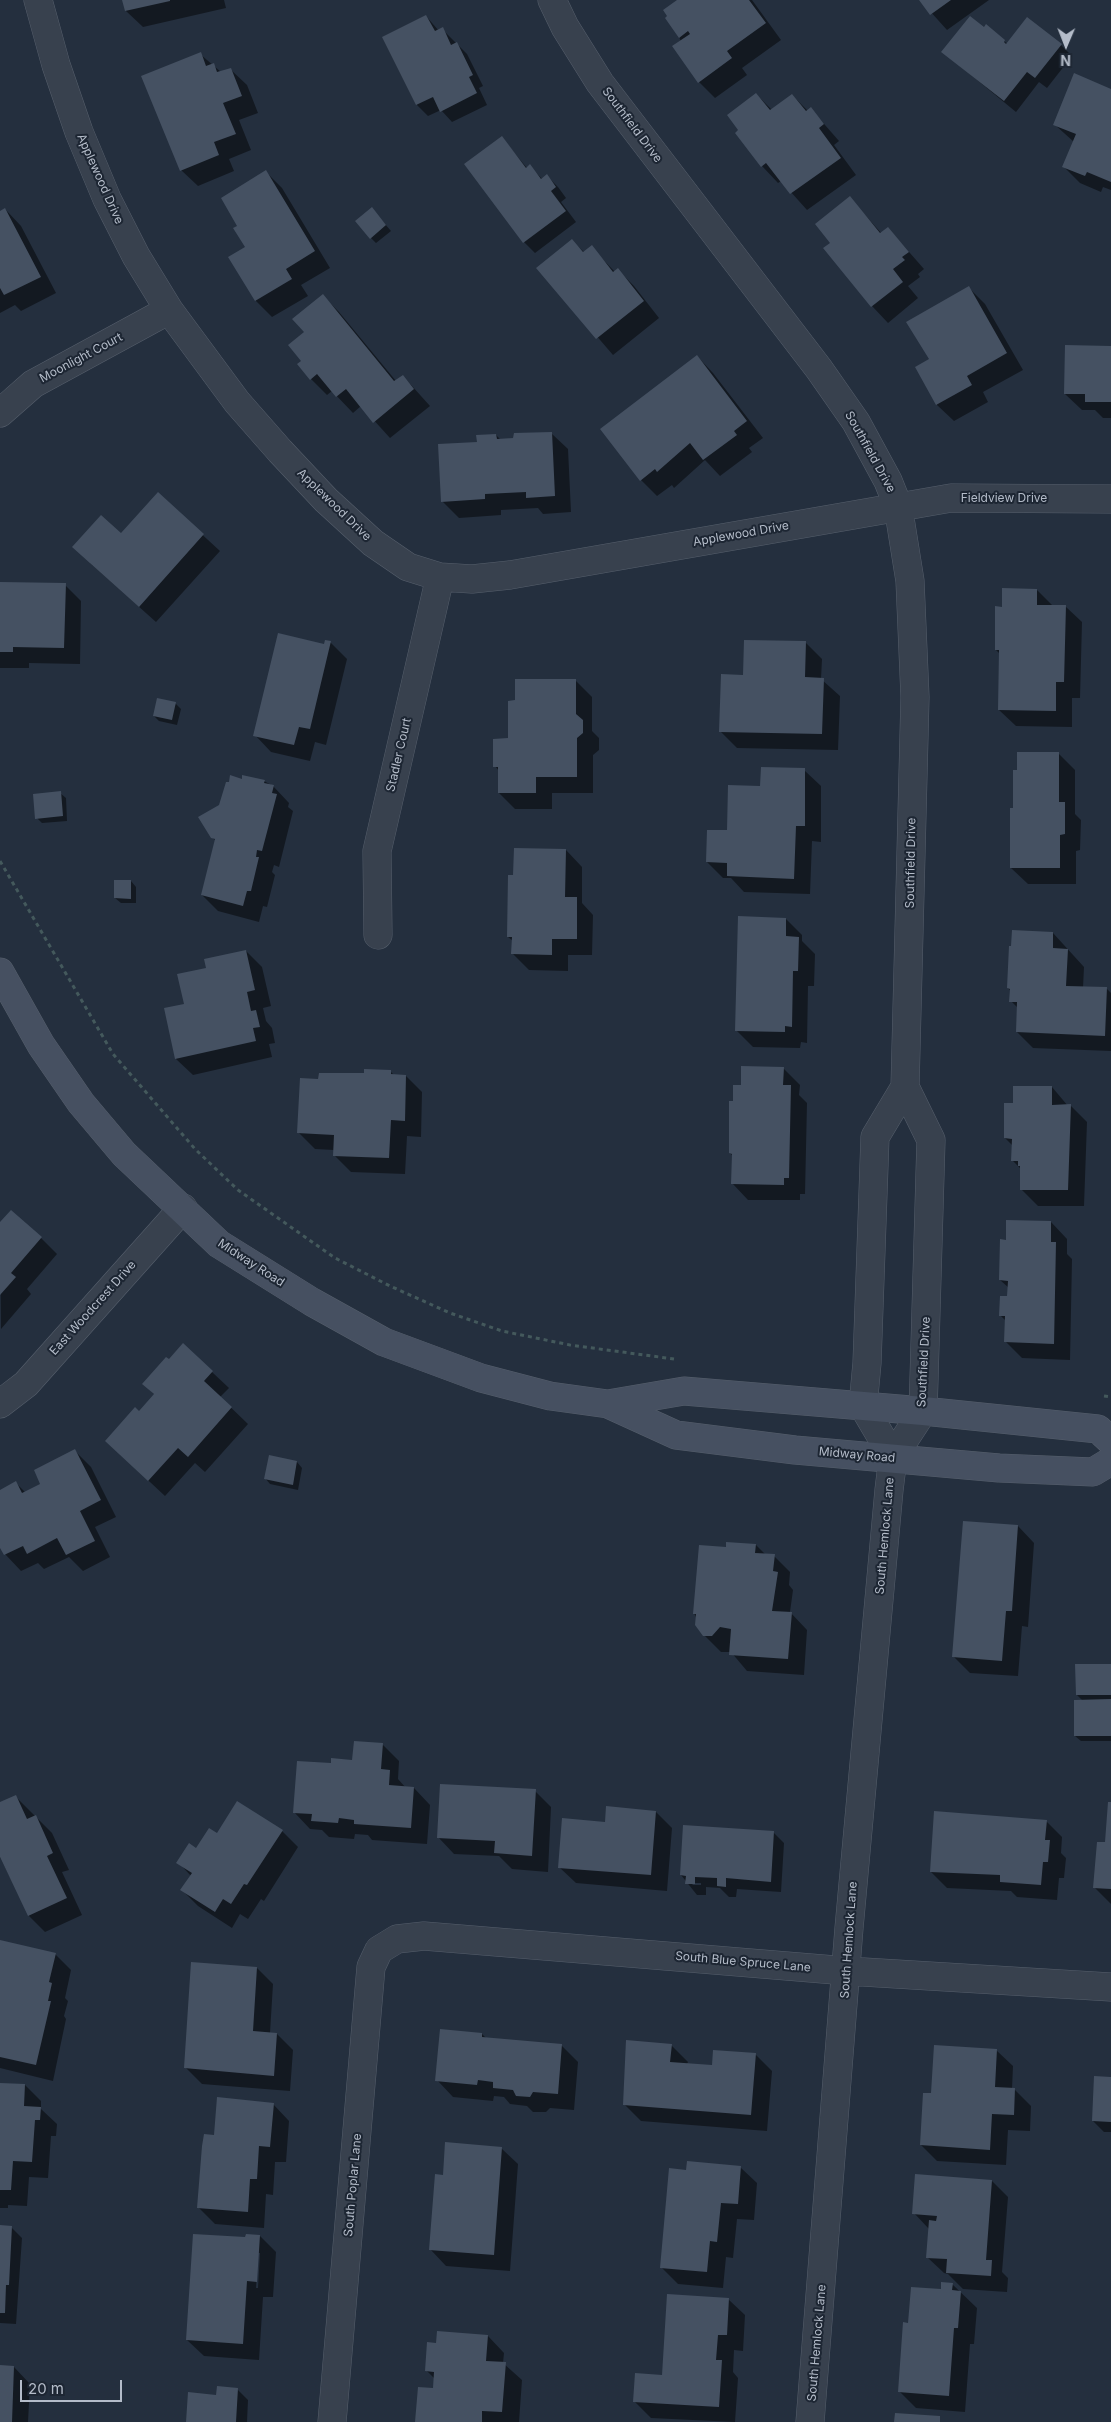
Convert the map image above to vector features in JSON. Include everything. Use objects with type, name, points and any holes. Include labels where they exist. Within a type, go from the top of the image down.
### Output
[{"type":"main road","name":"Midway Road","points":[[0,972],[41,1045],[81,1103],[124,1154],[219,1244],[312,1302],[384,1342],[481,1378],[550,1396],[608,1404],[676,1435],[795,1450],[999,1468],[1093,1472],[1111,1461]]},
{"type":"main road","name":"Midway Road","points":[[608,1404],[684,1391],[923,1411],[1098,1429],[1111,1441]]},
{"type":"street","name":"Applewood Drive","points":[[38,0],[56,65],[79,132],[107,199],[136,256],[169,310],[238,402],[280,451],[326,500],[373,543],[408,567],[440,577],[472,579],[510,575],[898,506]]},
{"type":"street","name":"Southfield Drive","points":[[552,0],[565,27],[600,83],[819,369],[856,422],[888,481],[898,506],[910,580],[915,697],[905,1087],[931,1140],[923,1411],[893,1458]]},
{"type":"street","name":"Moonlight Court","points":[[0,414],[33,384],[169,310]]},
{"type":"street","name":"Fieldview Drive","points":[[898,506],[951,498],[1111,499]]},
{"type":"street","name":"Stadler Court","points":[[378,935],[377,851],[440,577]]},
{"type":"street","name":"Southfield Drive","points":[[863,1406],[867,1363],[875,1137],[905,1087]]},
{"type":"street","name":"East Woodcrest Drive","points":[[0,1404],[26,1384],[182,1208]]},
{"type":"street","points":[[863,1406],[893,1458]]},
{"type":"street","name":"South Hemlock Lane","points":[[810,2422],[847,1971],[893,1458]]},
{"type":"street","name":"South Blue Spruce Lane","points":[[379,1950],[396,1939],[424,1936],[847,1971],[1111,1987]]},
{"type":"street","name":"South Poplar Lane","points":[[332,2422],[371,1967],[379,1950]]},
{"type":"path","points":[[0,861],[113,1054],[195,1149],[238,1190],[295,1232],[335,1258],[390,1286],[450,1313],[502,1331],[570,1345],[680,1359]]},
{"type":"path","points":[[1102,1396],[1111,1396]]},
{"type":"building","points":[[122,0],[170,0],[170,1],[125,11]]},
{"type":"building","points":[[677,0],[749,0],[766,23],[727,51],[732,58],[698,83],[672,46],[690,34],[688,31],[679,38],[665,18],[667,16],[663,10]]},
{"type":"building","points":[[919,0],[951,0],[930,15]]},
{"type":"building","points":[[426,15],[435,31],[443,27],[451,45],[457,42],[473,75],[469,77],[477,93],[440,112],[433,97],[416,105],[382,37]]},
{"type":"building","points":[[970,16],[984,27],[986,24],[1005,40],[1006,44],[1027,17],[1062,44],[1035,78],[1027,72],[1004,101],[941,52]]},
{"type":"building","points":[[201,52],[206,66],[214,63],[217,72],[231,68],[242,96],[223,103],[236,134],[214,142],[219,155],[180,171],[141,76]]},
{"type":"building","points":[[1074,73],[1111,89],[1111,182],[1087,172],[1085,176],[1062,167],[1076,134],[1053,125]]},
{"type":"building","points":[[756,93],[770,110],[792,94],[806,111],[811,107],[824,124],[819,128],[841,158],[790,194],[766,163],[761,167],[735,133],[738,130],[727,115]]},
{"type":"building","points":[[502,136],[526,168],[530,164],[541,179],[547,174],[556,187],[551,191],[566,211],[523,243],[464,164]]},
{"type":"building","points":[[266,170],[315,251],[286,269],[292,279],[255,301],[228,257],[245,247],[233,228],[237,226],[221,198]]},
{"type":"building","points":[[850,196],[880,233],[888,227],[909,252],[902,257],[905,260],[893,269],[903,282],[871,307],[823,248],[830,243],[815,224]]},
{"type":"building","points":[[372,207],[386,225],[370,239],[355,221]]},
{"type":"building","points":[[5,208],[41,277],[4,295],[0,288],[0,211]]},
{"type":"building","points":[[572,239],[583,252],[592,245],[613,272],[618,268],[644,301],[596,339],[536,268]]},
{"type":"building","points":[[969,286],[1007,353],[967,376],[972,385],[936,405],[915,367],[929,359],[906,322]]},
{"type":"building","points":[[323,294],[394,381],[403,375],[414,389],[373,423],[346,389],[336,397],[317,374],[310,380],[297,364],[301,361],[288,345],[304,332],[292,319]]},
{"type":"building","points":[[1065,345],[1111,346],[1111,402],[1085,402],[1085,394],[1064,394]]},
{"type":"building","points":[[697,355],[747,421],[734,431],[737,435],[703,460],[690,443],[657,472],[655,469],[640,481],[600,429]]},
{"type":"building","points":[[552,432],[555,496],[526,498],[526,492],[485,494],[485,499],[441,502],[438,444],[477,442],[476,435],[496,434],[497,439],[513,438],[514,433]]},
{"type":"building","points":[[158,492],[204,534],[139,607],[72,547],[101,515],[121,533]]},
{"type":"building","points":[[0,582],[66,583],[64,648],[13,647],[13,652],[0,652]]},
{"type":"building","points":[[1002,588],[1037,589],[1037,605],[1066,605],[1064,682],[1056,682],[1056,711],[998,710],[999,650],[995,650],[995,606],[1002,607]]},
{"type":"building","points":[[278,633],[324,644],[325,640],[331,641],[310,729],[299,727],[294,745],[253,736]]},
{"type":"building","points":[[744,640],[806,641],[805,677],[824,678],[822,734],[719,732],[721,674],[743,675]]},
{"type":"building","points":[[515,679],[576,679],[576,714],[583,720],[583,733],[577,738],[577,777],[536,777],[536,793],[498,793],[498,767],[493,767],[493,739],[508,738],[508,701],[515,700]]},
{"type":"building","points":[[157,698],[176,702],[172,720],[153,716]]},
{"type":"building","points":[[1017,752],[1059,752],[1059,802],[1065,802],[1065,834],[1060,835],[1060,868],[1010,868],[1010,808],[1013,808],[1013,770],[1017,770]]},
{"type":"building","points":[[761,767],[805,768],[805,826],[796,826],[794,879],[727,876],[727,863],[706,862],[707,830],[727,830],[728,785],[760,786]]},
{"type":"building","points":[[230,775],[242,779],[242,775],[265,780],[264,783],[274,785],[272,793],[277,794],[262,851],[257,850],[256,857],[259,857],[251,891],[247,891],[243,906],[201,895],[215,839],[211,838],[198,817],[219,805]]},
{"type":"building","points":[[61,791],[63,816],[35,819],[33,794]]},
{"type":"building","points":[[514,848],[566,849],[565,897],[577,897],[577,939],[552,939],[552,955],[511,954],[512,937],[507,937],[508,875],[513,875]]},
{"type":"building","points":[[114,880],[131,880],[131,899],[114,898]]},
{"type":"building","points":[[738,916],[786,918],[786,936],[799,937],[798,971],[793,971],[792,1027],[785,1026],[785,1032],[735,1031]]},
{"type":"building","points":[[1012,930],[1053,932],[1053,948],[1068,949],[1066,986],[1107,987],[1105,1036],[1016,1032],[1017,1002],[1009,1002],[1010,989],[1007,988],[1009,946],[1011,946]]},
{"type":"building","points":[[246,950],[255,990],[247,992],[251,1011],[256,1010],[260,1027],[253,1028],[256,1041],[175,1059],[164,1008],[184,1004],[177,974],[206,968],[204,959]]},
{"type":"building","points":[[741,1066],[784,1067],[783,1085],[791,1085],[789,1178],[784,1178],[784,1185],[731,1184],[732,1154],[729,1153],[729,1101],[733,1101],[733,1085],[741,1085]]},
{"type":"building","points":[[364,1069],[391,1070],[391,1074],[406,1075],[405,1121],[391,1120],[389,1158],[333,1156],[334,1135],[297,1133],[300,1078],[318,1079],[319,1073],[364,1073]]},
{"type":"building","points":[[1013,1086],[1052,1086],[1052,1105],[1071,1104],[1068,1190],[1020,1190],[1020,1166],[1018,1166],[1018,1161],[1011,1161],[1012,1139],[1004,1138],[1004,1103],[1013,1103]]},
{"type":"building","points":[[11,1210],[42,1237],[11,1273],[16,1277],[0,1295],[0,1222]]},
{"type":"building","points":[[1006,1220],[1051,1221],[1051,1242],[1056,1242],[1054,1344],[1004,1342],[1005,1316],[999,1316],[1000,1296],[1007,1296],[1008,1281],[999,1280],[1000,1239],[1006,1240]]},
{"type":"building","points":[[183,1343],[213,1371],[204,1381],[232,1407],[188,1457],[178,1448],[148,1481],[105,1441],[135,1407],[139,1411],[154,1394],[142,1384],[166,1357],[169,1359]]},
{"type":"building","points":[[75,1449],[101,1500],[80,1511],[95,1541],[66,1555],[57,1538],[27,1554],[23,1546],[4,1555],[0,1548],[0,1490],[16,1481],[22,1493],[40,1484],[34,1470]]},
{"type":"building","points":[[269,1455],[297,1461],[293,1485],[264,1479]]},
{"type":"building","points":[[963,1521],[1018,1525],[1012,1611],[1006,1611],[1002,1661],[952,1657]]},
{"type":"building","points":[[726,1542],[756,1544],[755,1553],[775,1554],[773,1571],[778,1572],[772,1611],[792,1612],[788,1659],[729,1655],[731,1629],[720,1627],[712,1636],[703,1636],[695,1625],[696,1614],[693,1614],[699,1545],[726,1547]]},
{"type":"building","points":[[1075,1664],[1111,1664],[1111,1695],[1076,1695]]},
{"type":"building","points":[[1111,1699],[1111,1736],[1074,1736],[1074,1700]]},
{"type":"building","points":[[354,1741],[383,1743],[381,1769],[390,1770],[389,1785],[414,1787],[411,1828],[354,1824],[354,1820],[339,1818],[338,1823],[311,1821],[312,1814],[293,1813],[297,1761],[331,1763],[331,1758],[352,1760]]},
{"type":"building","points":[[440,1784],[536,1789],[532,1856],[494,1853],[495,1841],[437,1838]]},
{"type":"building","points":[[16,1795],[27,1819],[36,1815],[53,1853],[47,1856],[67,1898],[28,1916],[0,1857],[0,1802]]},
{"type":"building","points":[[237,1801],[283,1830],[247,1885],[244,1884],[231,1904],[223,1899],[215,1912],[180,1890],[192,1873],[176,1863],[189,1843],[196,1848],[209,1828],[217,1833]]},
{"type":"building","points":[[1108,1802],[1111,1802],[1111,1889],[1093,1888],[1097,1842],[1105,1842]]},
{"type":"building","points":[[606,1806],[656,1811],[651,1875],[558,1868],[562,1818],[605,1822]]},
{"type":"building","points":[[934,1811],[1047,1820],[1045,1840],[1050,1840],[1048,1862],[1043,1862],[1041,1885],[1000,1882],[1000,1875],[930,1872]]},
{"type":"building","points":[[683,1825],[774,1831],[771,1882],[726,1878],[726,1887],[717,1886],[717,1878],[695,1877],[695,1884],[685,1884],[686,1876],[680,1875]]},
{"type":"building","points":[[0,1940],[56,1953],[49,1982],[52,1983],[48,2001],[51,2001],[36,2065],[0,2057]]},
{"type":"building","points":[[191,1962],[257,1967],[253,2031],[277,2033],[274,2076],[184,2068]]},
{"type":"building","points":[[440,2029],[482,2033],[482,2037],[562,2044],[558,2094],[533,2092],[530,2097],[516,2096],[513,2090],[493,2088],[493,2082],[478,2080],[477,2085],[435,2081]]},
{"type":"building","points":[[626,2040],[672,2044],[670,2062],[712,2065],[713,2050],[756,2053],[751,2115],[623,2105]]},
{"type":"building","points":[[934,2045],[997,2049],[995,2087],[1015,2088],[1014,2115],[992,2114],[990,2150],[920,2145],[923,2093],[931,2093]]},
{"type":"building","points":[[1094,2076],[1111,2077],[1111,2122],[1092,2121]]},
{"type":"building","points":[[0,2083],[25,2084],[24,2106],[41,2107],[40,2120],[35,2120],[32,2162],[13,2161],[11,2190],[0,2190]]},
{"type":"building","points":[[217,2097],[274,2103],[270,2147],[259,2146],[257,2179],[250,2179],[248,2212],[197,2208],[204,2134],[214,2135]]},
{"type":"building","points":[[445,2142],[502,2147],[494,2255],[429,2250],[435,2174],[443,2175]]},
{"type":"building","points":[[687,2161],[741,2166],[738,2204],[721,2203],[717,2242],[710,2241],[707,2272],[660,2268],[669,2168],[686,2170]]},
{"type":"building","points":[[915,2174],[992,2180],[986,2260],[992,2260],[991,2276],[946,2273],[947,2259],[926,2258],[929,2220],[936,2221],[937,2216],[912,2214]]},
{"type":"building","points":[[0,2225],[12,2226],[9,2285],[6,2285],[5,2313],[0,2313]]},
{"type":"building","points":[[193,2234],[245,2237],[246,2234],[260,2235],[257,2282],[247,2281],[243,2344],[186,2340]]},
{"type":"building","points":[[941,2282],[953,2283],[952,2290],[961,2291],[958,2328],[954,2328],[949,2396],[898,2392],[903,2322],[908,2323],[911,2287],[941,2289]]},
{"type":"building","points":[[667,2294],[729,2298],[727,2335],[718,2335],[716,2360],[722,2360],[719,2407],[633,2402],[635,2373],[662,2375]]},
{"type":"building","points":[[437,2331],[488,2335],[486,2361],[506,2362],[502,2412],[482,2411],[482,2422],[415,2422],[418,2387],[433,2388],[434,2372],[425,2371],[427,2342],[436,2343]]},
{"type":"building","points":[[0,2365],[14,2366],[12,2422],[0,2422]]},
{"type":"building","points":[[217,2386],[238,2388],[236,2422],[186,2422],[188,2392],[216,2395]]},
{"type":"building","points":[[895,2413],[940,2416],[940,2422],[894,2422]]}]
